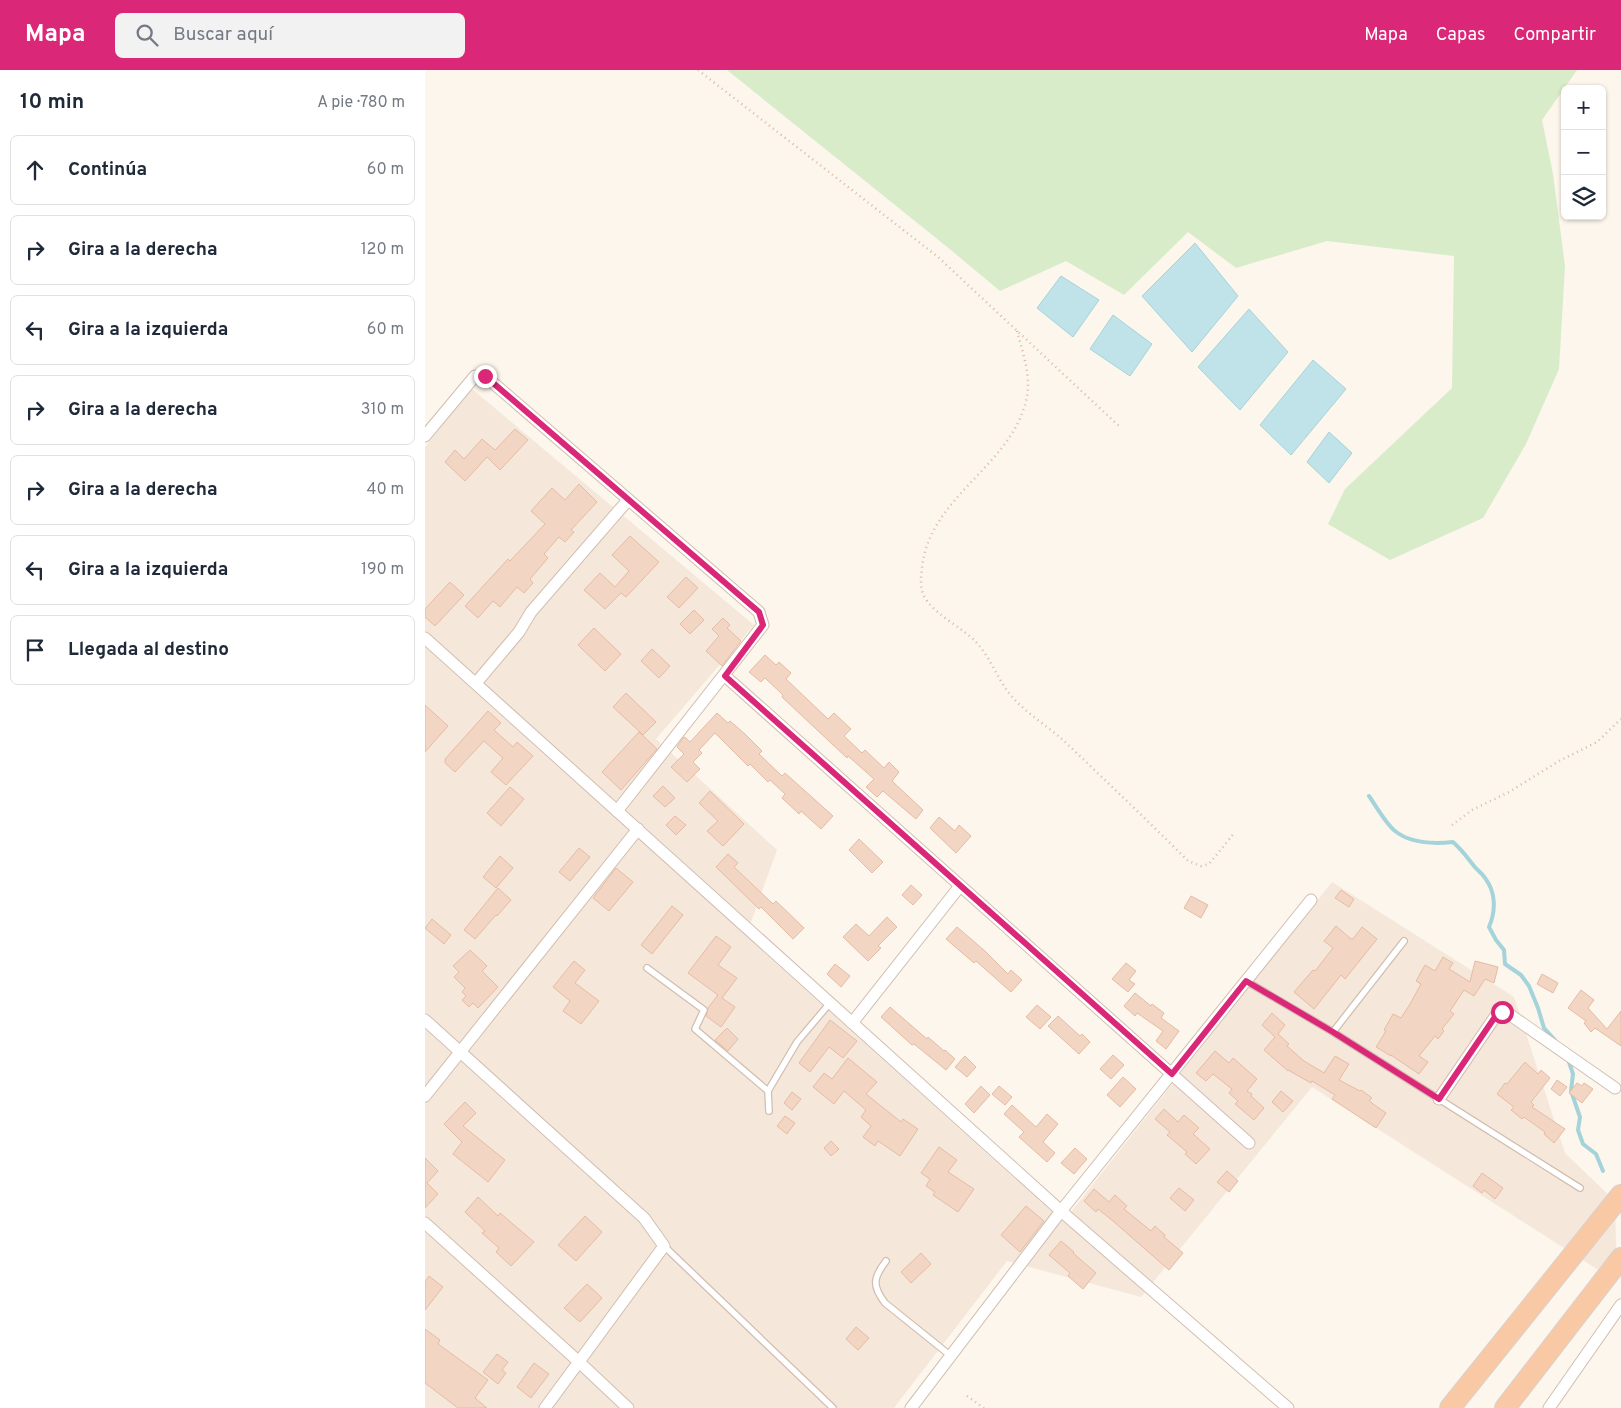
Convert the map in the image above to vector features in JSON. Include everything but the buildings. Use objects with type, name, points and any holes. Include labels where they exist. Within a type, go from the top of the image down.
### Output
[{"type":"highway","points":[[1450,1408],[1621,1195]]},
{"type":"highway","points":[[1505,1408],[1621,1258]]},
{"type":"street","points":[[425,436],[475,376],[485,376],[759,612],[763,625],[725,676],[617,811]]},
{"type":"street","points":[[476,683],[519,632],[531,612],[628,500]]},
{"type":"street","points":[[425,638],[1061,1211],[1288,1408]]},
{"type":"street","points":[[725,676],[1249,1143]]},
{"type":"street","points":[[425,1096],[638,829]]},
{"type":"street","points":[[852,1023],[960,886]]},
{"type":"street","points":[[911,1408],[1061,1211],[1311,900]]},
{"type":"street","points":[[1439,1099],[1497,1014],[1502,1012],[1506,1012],[1618,1088]]},
{"type":"street","points":[[425,1020],[644,1218],[664,1246],[545,1408]]},
{"type":"street","points":[[425,1223],[628,1408]]},
{"type":"street","points":[[1549,1408],[1621,1305]]},
{"type":"lane","points":[[1333,1032],[1404,941]]},
{"type":"lane","points":[[647,968],[704,1010],[695,1029],[768,1091]]},
{"type":"lane","points":[[1246,981],[1333,1032],[1580,1188]]},
{"type":"lane","points":[[769,1111],[768,1091],[797,1042],[830,1003]]},
{"type":"lane","points":[[664,1246],[833,1408]]},
{"type":"lane","points":[[886,1261],[877,1273],[875,1281],[877,1292],[885,1303],[951,1356]]},
{"type":"path","points":[[698,70],[938,257],[1120,427]]},
{"type":"path","points":[[1017,331],[1028,371],[1026,400],[1017,428],[936,524],[923,554],[921,581],[923,595],[934,608],[968,633],[981,647],[999,680],[1014,699],[1088,764],[1189,861],[1201,866],[1209,864],[1235,832]]},
{"type":"path","points":[[1452,825],[1472,810],[1509,792],[1559,761],[1597,742],[1621,719]]},
{"type":"path","points":[[967,1396],[983,1408]]},
{"type":"shaded area","points":[[472,389],[754,625],[656,739],[777,850],[746,936],[1063,1222],[1332,882],[1514,997],[1565,1153],[1615,1201],[1617,1282],[1312,1087],[1141,1297],[1007,1261],[894,1408],[425,1408],[425,447]]},
{"type":"green space","points":[[727,70],[1577,70],[1566,85],[1561,85],[1561,93],[1542,120],[1553,174],[1565,266],[1559,369],[1526,444],[1483,518],[1390,560],[1328,524],[1345,489],[1452,388],[1454,256],[1327,241],[1236,268],[1188,232],[1124,295],[1066,261],[1000,291]]},
{"type":"water","points":[[1195,243],[1238,296],[1192,352],[1142,296]]},
{"type":"water","points":[[1061,276],[1099,300],[1073,337],[1037,308]]},
{"type":"water","points":[[1249,309],[1288,352],[1240,410],[1198,367]]},
{"type":"water","points":[[1113,315],[1152,344],[1130,376],[1090,349]]},
{"type":"water","points":[[1313,360],[1346,389],[1291,455],[1260,425]]},
{"type":"water","points":[[1329,432],[1352,453],[1329,483],[1307,462]]},
{"type":"waterway","points":[[1369,796],[1395,831],[1415,841],[1431,843],[1453,842],[1484,876],[1489,883],[1494,902],[1493,915],[1489,927],[1504,950],[1505,964],[1521,975],[1529,986],[1544,1028],[1555,1040]]},
{"type":"waterway","points":[[1568,1059],[1573,1074],[1571,1091],[1580,1117],[1578,1130],[1583,1144],[1596,1154],[1603,1171]]},
{"type":"route","points":[[485,376],[759,612],[763,625],[725,676],[1172,1074],[1246,981],[1333,1032],[1439,1099],[1497,1014],[1502,1012]]}]
